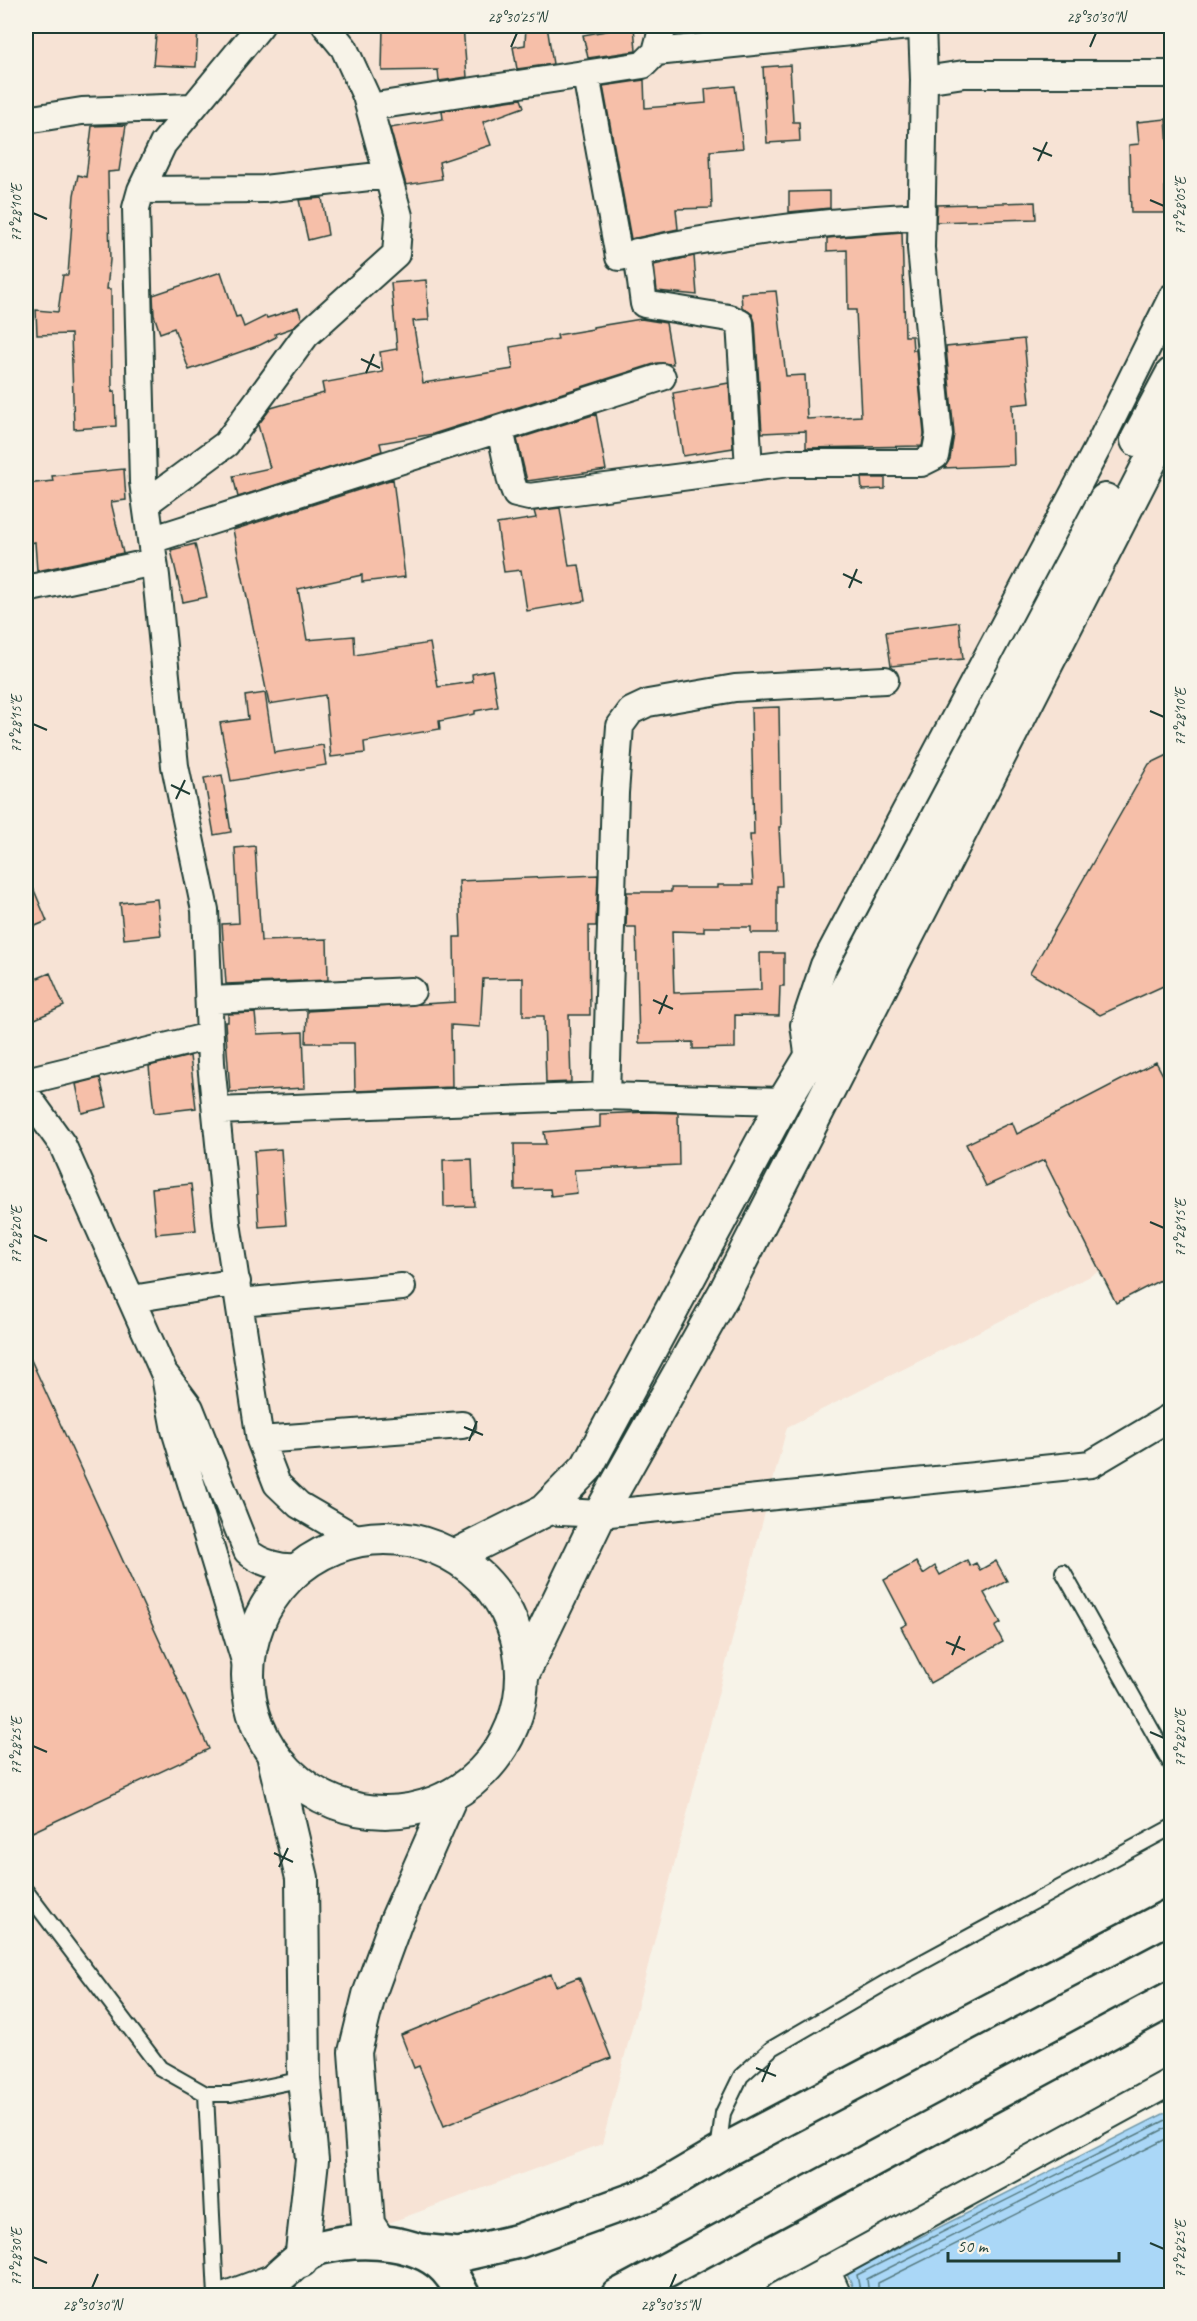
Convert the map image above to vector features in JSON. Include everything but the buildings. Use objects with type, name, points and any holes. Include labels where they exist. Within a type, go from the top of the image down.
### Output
[{"type":"main road","points":[[280,2277],[320,2248],[379,2241],[420,2251],[458,2255],[519,2241],[652,2193],[718,2154],[1172,1916]]},
{"type":"main road","points":[[618,2295],[1172,1998]]},
{"type":"main road","points":[[420,2251],[450,2274],[463,2295]]},
{"type":"street","points":[[260,26],[163,144],[141,190],[136,208],[138,364],[146,503],[175,766],[205,910],[210,1035],[227,1223],[261,1440],[277,1484],[299,1505],[359,1540]]},
{"type":"street","points":[[146,503],[226,444],[306,335],[396,254],[399,216],[369,107],[344,48],[326,26]]},
{"type":"street","points":[[369,107],[643,65],[656,52],[663,26]]},
{"type":"street","points":[[656,52],[909,26]]},
{"type":"street","points":[[500,429],[510,481],[516,494],[529,497],[789,463],[921,463],[935,456],[939,435],[921,248],[924,80],[922,26]]},
{"type":"street","points":[[924,80],[964,74],[1172,74]]},
{"type":"street","points":[[586,75],[619,257],[685,241],[831,221],[921,216]]},
{"type":"street","points":[[26,120],[82,111],[192,107]]},
{"type":"street","points":[[141,190],[264,189],[387,175]]},
{"type":"street","points":[[637,252],[644,304],[729,318],[740,323],[749,468]]},
{"type":"street","points":[[809,1060],[804,1025],[824,965],[1097,449],[1172,297]]},
{"type":"street","points":[[454,1556],[544,1511],[587,1467],[784,1101],[809,1060],[1172,375]]},
{"type":"street","points":[[26,589],[152,551],[500,429],[662,377]]},
{"type":"street","points":[[522,1676],[600,1514],[725,1292],[1172,420]]},
{"type":"street","points":[[606,1096],[615,794],[620,726],[631,711],[648,703],[692,695],[735,688],[885,680]]},
{"type":"street","points":[[210,1000],[412,991]]},
{"type":"street","points":[[26,1081],[210,1035]]},
{"type":"street","points":[[26,1094],[62,1144],[164,1373],[175,1430],[248,1671],[254,1716],[274,1757],[302,1878],[304,2079],[312,2160],[280,2277],[223,2295]]},
{"type":"street","points":[[216,1111],[606,1096],[784,1101]]},
{"type":"street","points":[[132,1299],[238,1292],[402,1287]]},
{"type":"street","points":[[164,1373],[190,1408],[247,1551],[254,1558],[263,1561],[293,1568],[301,1566]]},
{"type":"street","points":[[544,1511],[600,1514],[1091,1464],[1172,1416]]},
{"type":"street","points":[[261,1440],[462,1425]]},
{"type":"street","points":[[248,1671],[255,1632],[273,1596],[301,1566],[328,1550],[359,1540],[392,1538],[413,1541],[454,1556],[482,1578],[504,1607],[518,1640],[522,1676],[517,1712],[502,1746],[480,1774],[451,1796],[414,1810],[375,1813],[336,1804],[301,1785],[274,1757]]},
{"type":"street","points":[[379,2241],[368,2224],[355,2052],[369,1995],[396,1921],[451,1796]]},
{"type":"street","points":[[779,2295],[1172,2080]]},
{"type":"street","points":[[826,2269],[838,2295]]},
{"type":"lane","points":[[1063,1572],[1172,1766]]},
{"type":"lane","points":[[718,2154],[723,2114],[741,2076],[771,2049],[895,1977],[1172,1827]]},
{"type":"lane","points":[[26,1891],[160,2068],[206,2094],[231,2094],[304,2079]]},
{"type":"lane","points":[[206,2094],[216,2295]]},
{"type":"shaded area","points":[[26,26],[1171,26],[1171,1236],[787,1427],[602,2144],[194,2295],[26,2296]]},
{"type":"water","points":[[1171,2110],[1171,2295],[856,2295],[847,2274]]}]
